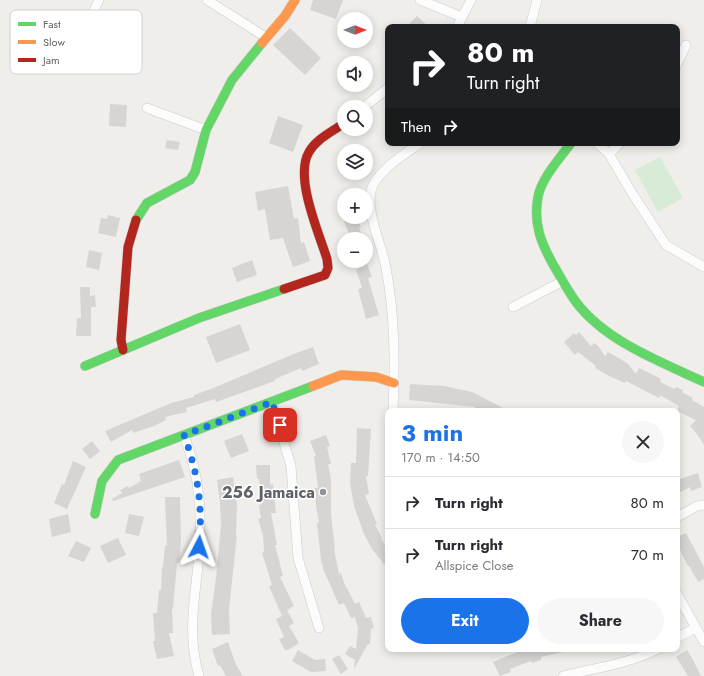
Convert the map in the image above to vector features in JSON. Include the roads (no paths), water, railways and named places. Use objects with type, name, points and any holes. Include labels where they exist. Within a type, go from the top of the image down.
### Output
[{"type":"street","points":[[94,10],[99,0]]},
{"type":"street","points":[[207,0],[267,38]]},
{"type":"street","points":[[124,350],[121,340],[128,247],[137,216],[147,203],[190,180],[195,172],[206,130],[232,80],[285,16],[295,0]]},
{"type":"street","points":[[420,0],[462,17]]},
{"type":"street","points":[[458,24],[471,0]]},
{"type":"street","points":[[531,24],[538,0]]},
{"type":"street","points":[[680,58],[686,45]]},
{"type":"street","points":[[373,100],[385,90]]},
{"type":"street","points":[[147,108],[206,130]]},
{"type":"street","points":[[85,366],[199,318],[325,275],[328,268],[327,259],[308,197],[304,168],[306,157],[315,145],[337,128]]},
{"type":"street","points":[[393,408],[394,338],[386,269],[370,205],[371,190],[380,175],[416,146]]},
{"type":"street","points":[[569,146],[550,171],[538,196],[536,226],[545,250],[577,303],[597,324],[607,332],[644,354],[704,382]]},
{"type":"street","points":[[600,146],[609,154],[632,193],[666,245],[704,267]]},
{"type":"street","points":[[609,154],[617,146]]},
{"type":"street","points":[[513,307],[563,281]]},
{"type":"street","points":[[95,514],[102,482],[118,460],[340,376],[376,377],[394,383]]},
{"type":"street","points":[[272,402],[291,466],[298,558],[319,628]]},
{"type":"street","points":[[184,435],[194,463],[199,493],[200,532],[192,610],[192,644],[199,676]]},
{"type":"street","points":[[680,516],[700,506]]},
{"type":"street","points":[[680,600],[704,642]]},
{"type":"street","points":[[680,636],[695,628]]},
{"type":"street","points":[[563,676],[617,665],[652,652]]},
{"type":"place","name":"256 Jamaica","points":[[323,492]]}]
